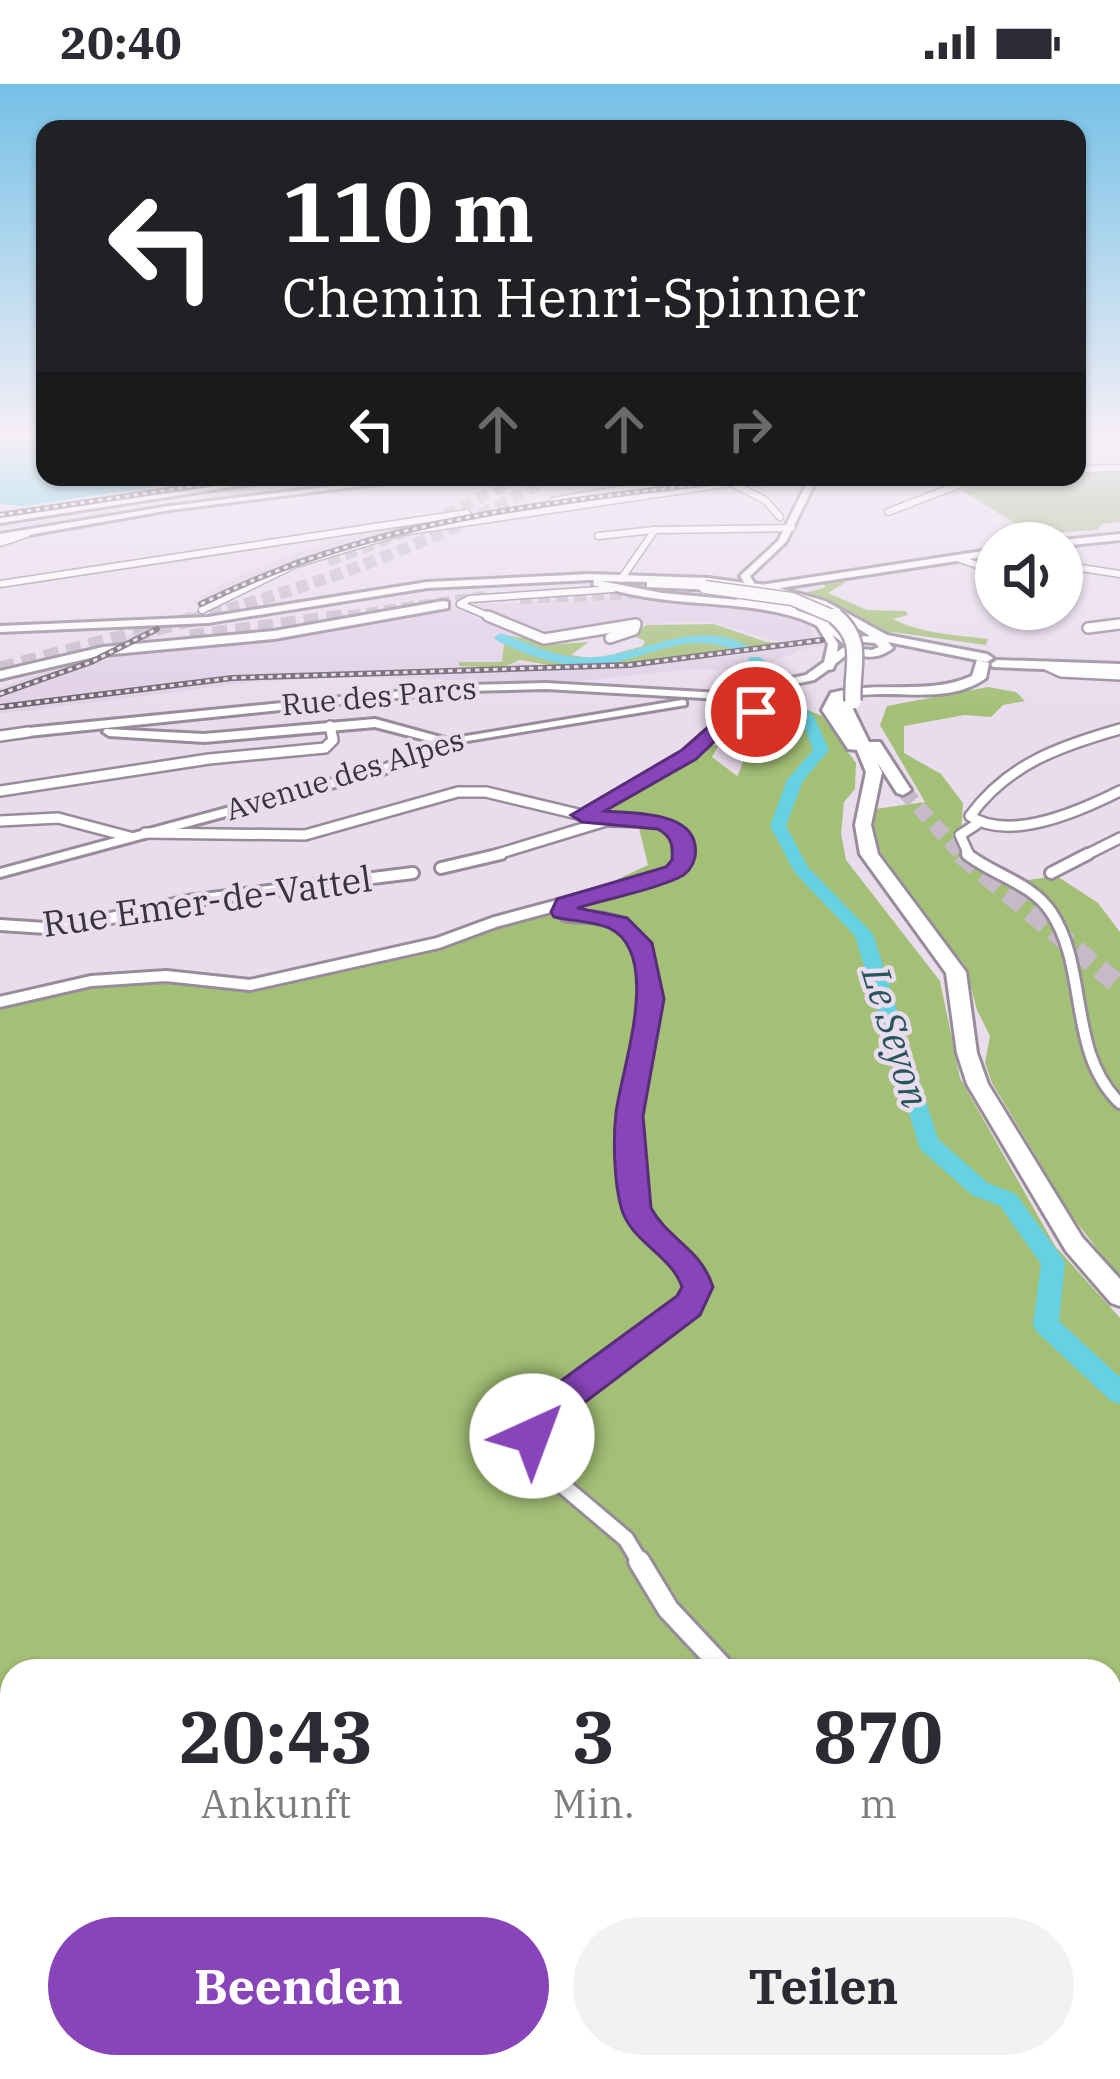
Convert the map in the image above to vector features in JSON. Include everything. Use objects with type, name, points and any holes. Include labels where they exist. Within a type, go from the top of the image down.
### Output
[{"type":"highway","points":[[652,584],[752,583]]},
{"type":"highway","points":[[790,609],[701,590],[780,600],[830,620],[847,640],[848,701],[875,778],[863,817],[866,845],[879,873],[956,972],[967,1053],[978,1084],[1074,1244],[1120,1296]]},
{"type":"highway","points":[[0,677],[116,649],[274,635],[442,605]]},
{"type":"highway","points":[[0,661],[190,638]]},
{"type":"highway","points":[[869,737],[865,721],[871,709],[974,688],[990,679],[989,662]]},
{"type":"highway","points":[[920,927],[886,897],[859,860],[853,820],[864,770],[829,706],[836,696],[854,691],[907,693],[963,686],[979,678],[989,662]]},
{"type":"highway","points":[[848,701],[903,790]]},
{"type":"main road","points":[[562,578],[591,588],[725,582],[789,588],[883,638],[989,662],[1120,671]]},
{"type":"main road","points":[[0,628],[263,614],[446,583],[562,578],[790,609],[879,650],[933,647]]},
{"type":"main road","points":[[821,624],[839,623],[847,617]]},
{"type":"main road","points":[[847,617],[857,642]]},
{"type":"main road","points":[[821,624],[833,644],[829,668]]},
{"type":"main road","name":"Rue des Parcs","points":[[786,685],[829,668],[857,642]]},
{"type":"main road","name":"Rue des Parcs","points":[[21,735],[464,688],[546,686],[692,697],[743,692],[829,678],[879,650],[989,662]]},
{"type":"main road","name":"Avenue des Alpes","points":[[0,873],[382,770],[446,742],[680,703],[692,697]]},
{"type":"main road","points":[[21,735],[101,732],[204,739],[375,722],[446,742]]},
{"type":"main road","points":[[411,730],[421,754]]},
{"type":"street","points":[[0,540],[66,526]]},
{"type":"street","points":[[0,584],[385,526]]},
{"type":"street","points":[[202,610],[296,564],[395,533],[444,526]]},
{"type":"street","points":[[598,536],[656,530],[792,528]]},
{"type":"street","points":[[752,583],[792,528]]},
{"type":"street","points":[[617,584],[656,530]]},
{"type":"street","points":[[1083,541],[1120,537]]},
{"type":"street","points":[[789,588],[975,555]]},
{"type":"street","points":[[957,558],[975,564]]},
{"type":"street","points":[[1083,568],[1120,574]]},
{"type":"street","points":[[591,588],[469,599],[460,604],[529,636],[575,637],[632,626],[610,638]]},
{"type":"street","points":[[1088,628],[1120,624]]},
{"type":"street","points":[[582,815],[689,754],[714,732],[750,724],[756,712],[743,692]]},
{"type":"street","points":[[0,791],[209,759],[326,748],[333,740],[330,726]]},
{"type":"street","points":[[977,824],[970,816],[980,801],[1040,752],[1120,729]]},
{"type":"street","points":[[0,738],[21,735]]},
{"type":"street","points":[[1120,791],[1060,820],[977,824],[961,835],[964,852],[1036,896],[1056,921],[1083,1031],[1110,1097],[1120,1103]]},
{"type":"street","points":[[0,821],[58,818],[138,836],[304,835],[382,818],[458,792],[486,792],[607,820],[654,821],[673,827],[684,847],[683,861],[659,878],[438,943],[250,985],[166,976],[91,981],[0,1002]]},
{"type":"street","points":[[441,868],[531,847],[607,820]]},
{"type":"street","points":[[1051,873],[1120,838]]},
{"type":"street","name":"Rue Emer-de-Vattel","points":[[0,925],[62,929],[188,902],[413,873]]},
{"type":"street","points":[[565,904],[565,915],[619,923],[640,943],[651,999],[629,1116],[636,1208],[646,1227],[691,1268],[698,1287],[688,1305],[542,1416],[532,1436],[533,1454],[545,1472],[626,1539],[668,1609],[715,1659]]},
{"type":"shaded area","points":[[391,526],[444,526],[402,532],[296,564],[202,610],[193,602],[231,579],[303,550]]},
{"type":"shaded area","points":[[624,596],[758,606],[811,625],[814,637],[824,636],[829,645],[803,649],[757,670],[690,669],[562,683],[343,677],[254,682],[0,714],[0,688],[125,641],[137,627],[178,626],[105,661],[145,648],[280,636],[451,606]],"holes":[[[713,623],[782,642],[615,661],[609,666],[502,661],[505,638],[564,642],[619,626]]]},
{"type":"green space","points":[[821,581],[846,582],[828,593],[867,610],[906,611],[908,615],[893,619],[903,624],[988,639],[986,645],[892,632],[887,636],[833,603],[805,593],[826,587]]},
{"type":"green space","points":[[714,624],[766,642],[788,643],[620,665],[561,667],[520,660],[501,668],[459,666],[459,662],[502,662],[505,635],[557,644],[589,642],[571,655],[596,659],[643,646],[645,641],[636,637],[614,641],[647,625]]},
{"type":"green space","points":[[988,687],[1016,692],[1025,701],[1003,705],[991,717],[965,715],[904,726],[904,753],[941,774],[963,803],[960,849],[1028,880],[1057,876],[1098,903],[1120,932],[1120,1278],[1073,1218],[992,1083],[985,1063],[990,1036],[977,1010],[965,965],[889,873],[872,830],[875,809],[925,802],[880,725],[887,706]]},
{"type":"green space","points":[[785,690],[803,708],[822,716],[856,763],[855,789],[844,802],[841,834],[846,860],[940,981],[960,1078],[1055,1246],[1120,1318],[1120,1659],[0,1659],[0,1002],[142,979],[252,986],[627,888],[618,879],[648,865],[639,828],[609,818],[601,809],[706,743],[718,746],[712,757],[737,776],[756,717],[746,696]]},
{"type":"waterway","name":"Le Seyon","points":[[501,637],[544,655],[579,662],[611,660],[682,640],[721,641],[744,648]]},
{"type":"waterway","name":"Le Seyon","points":[[755,660],[787,703],[809,719],[821,750],[795,780],[778,826],[801,869],[864,934],[928,1143],[980,1189],[1008,1200],[1053,1263],[1046,1325],[1120,1393]]},
{"type":"tunnel","points":[[328,561],[419,526]]},
{"type":"tunnel","points":[[198,618],[377,560],[456,526]]},
{"type":"tunnel","points":[[599,587],[652,584]]},
{"type":"tunnel","points":[[520,598],[705,590]]},
{"type":"tunnel","points":[[331,619],[490,596]]},
{"type":"tunnel","points":[[198,618],[204,616]]},
{"type":"tunnel","points":[[190,637],[349,616]]},
{"type":"tunnel","points":[[0,669],[198,618]]},
{"type":"tunnel","points":[[193,619],[198,618]]},
{"type":"tunnel","points":[[903,790],[962,855]]},
{"type":"tunnel","points":[[962,855],[1120,986]]},
{"type":"railway","points":[[201,604],[338,550],[429,526]]},
{"type":"railway","points":[[0,694],[91,662],[157,629]]},
{"type":"railway","points":[[0,707],[232,678],[629,665],[822,640]]},
{"type":"route","points":[[532,1436],[548,1410],[688,1305],[698,1287],[691,1268],[637,1215],[629,1116],[651,999],[640,943],[619,923],[562,912],[565,904],[674,872],[683,861],[684,847],[677,831],[664,824],[582,815],[689,754],[706,743],[710,734],[750,724],[756,712]]}]
